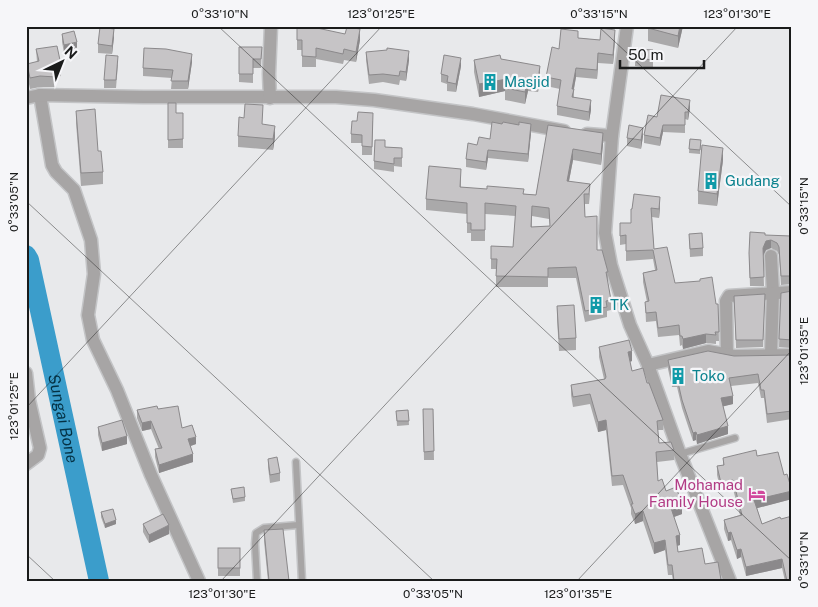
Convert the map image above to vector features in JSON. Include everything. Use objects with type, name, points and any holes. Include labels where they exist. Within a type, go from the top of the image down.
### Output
[{"type":"street","points":[[270,98],[271,26]]},
{"type":"street","points":[[627,26],[612,136],[605,233],[611,265],[630,325],[648,365],[680,454],[730,581]]},
{"type":"street","points":[[40,95],[52,165],[56,172],[74,190],[92,240],[94,274],[88,316],[90,330],[117,390],[151,475],[199,581]]},
{"type":"street","points":[[26,98],[40,95],[336,97],[374,100],[473,114],[543,128],[612,136]]},
{"type":"street","points":[[772,256],[772,354]]},
{"type":"street","points":[[727,354],[726,301],[728,298],[732,295],[792,292]]},
{"type":"street","points":[[648,365],[708,351],[742,356],[792,355]]},
{"type":"street","points":[[26,373],[29,400],[40,448],[38,455],[26,464]]},
{"type":"lane","points":[[680,454],[735,438]]},
{"type":"lane","points":[[296,462],[302,581]]},
{"type":"lane","points":[[257,581],[256,533],[264,528],[298,525]]},
{"type":"building","points":[[648,26],[680,26],[678,36],[648,28]]},
{"type":"building","points":[[100,27],[114,29],[112,46],[98,44]]},
{"type":"building","points":[[297,27],[317,28],[345,34],[347,27],[360,29],[356,52],[344,49],[343,54],[316,48],[316,57],[302,56],[302,40],[297,40]]},
{"type":"building","points":[[601,28],[615,30],[613,55],[598,53],[597,70],[576,68],[572,89],[574,89],[572,97],[591,100],[589,112],[557,106],[561,80],[546,77],[552,47],[559,49],[561,29],[578,31],[578,38],[600,40]]},
{"type":"building","points":[[74,31],[77,42],[64,45],[62,34]]},
{"type":"building","points":[[57,46],[61,65],[55,66],[56,77],[40,76],[30,78],[27,64],[39,61],[36,49]]},
{"type":"building","points":[[239,47],[262,47],[261,59],[253,59],[253,74],[239,74]]},
{"type":"building","points":[[144,48],[166,49],[192,54],[188,81],[171,81],[173,70],[143,68]]},
{"type":"building","points":[[387,48],[409,51],[406,72],[400,71],[399,76],[369,75],[366,52],[387,50]]},
{"type":"building","points":[[636,49],[653,50],[653,60],[635,58]]},
{"type":"building","points":[[106,55],[118,56],[116,80],[104,80]]},
{"type":"building","points":[[444,55],[461,58],[456,84],[447,82],[448,76],[441,74]]},
{"type":"building","points":[[500,55],[501,59],[540,66],[538,80],[528,78],[525,92],[505,88],[507,79],[479,84],[474,60]]},
{"type":"building","points":[[661,95],[690,100],[688,112],[685,112],[685,125],[663,125],[660,138],[644,135],[648,115],[657,117]]},
{"type":"building","points":[[168,103],[176,103],[176,113],[183,113],[183,139],[168,140]]},
{"type":"building","points":[[245,104],[263,105],[262,124],[275,126],[273,139],[238,136],[239,117],[244,118]]},
{"type":"building","points":[[95,109],[98,151],[101,151],[103,172],[81,173],[76,111]]},
{"type":"building","points":[[358,112],[373,113],[372,147],[362,146],[362,135],[351,134],[352,121],[357,121]]},
{"type":"building","points":[[492,122],[519,125],[519,122],[531,124],[528,154],[488,150],[486,162],[466,159],[468,143],[477,145],[479,137],[490,139]]},
{"type":"building","points":[[548,125],[603,133],[601,154],[573,149],[567,181],[590,184],[589,194],[584,194],[585,217],[597,216],[597,250],[602,250],[608,272],[606,272],[611,300],[606,301],[607,307],[585,311],[576,267],[548,268],[548,277],[496,276],[497,259],[491,259],[491,246],[513,247],[516,206],[485,203],[485,230],[471,230],[471,223],[467,223],[467,203],[426,199],[429,166],[461,169],[460,187],[487,189],[487,186],[524,189],[523,194],[536,195]],"holes":[[[532,206],[549,208],[550,226],[531,227]]]},
{"type":"building","points":[[629,125],[643,128],[641,140],[627,138]]},
{"type":"building","points":[[690,139],[701,140],[700,150],[689,149]]},
{"type":"building","points":[[375,140],[385,140],[385,147],[402,148],[402,158],[394,158],[394,164],[374,161]]},
{"type":"building","name":"Gudang","points":[[702,145],[723,148],[717,194],[698,191]]},
{"type":"building","points":[[634,194],[660,197],[659,209],[651,208],[654,249],[667,247],[675,283],[700,281],[700,279],[712,277],[716,304],[718,304],[719,332],[715,332],[716,335],[706,334],[683,339],[680,336],[679,325],[658,328],[656,312],[646,313],[645,302],[649,301],[643,273],[657,270],[653,250],[626,251],[626,235],[620,236],[620,223],[631,223]]},
{"type":"building","points":[[750,232],[765,233],[765,235],[791,236],[792,276],[781,276],[779,247],[777,243],[771,240],[766,241],[763,248],[764,277],[750,278]]},
{"type":"building","points":[[702,233],[703,248],[690,249],[689,234]]},
{"type":"building","points":[[792,291],[792,340],[779,339],[781,293]]},
{"type":"building","points":[[765,294],[763,340],[736,340],[734,296]]},
{"type":"building","points":[[574,305],[576,338],[559,339],[557,306]]},
{"type":"building","points":[[629,340],[632,351],[628,352],[632,371],[643,368],[647,383],[649,383],[663,420],[657,421],[659,443],[671,442],[674,450],[656,452],[658,481],[662,479],[666,491],[676,487],[682,504],[671,508],[680,535],[676,536],[678,552],[702,548],[705,564],[718,562],[721,580],[674,581],[672,565],[668,565],[665,540],[654,543],[643,511],[635,514],[623,475],[612,476],[606,420],[598,422],[590,394],[573,397],[571,385],[605,379],[599,347]]},
{"type":"building","points":[[708,351],[734,356],[792,355],[792,411],[767,414],[764,390],[761,390],[758,374],[729,378],[733,396],[721,398],[728,426],[697,435],[696,432],[693,433],[677,378],[672,379],[668,360]]},
{"type":"building","points":[[157,406],[158,409],[178,406],[182,428],[192,425],[196,437],[188,439],[193,454],[159,465],[155,449],[162,448],[151,421],[142,423],[137,410]]},
{"type":"building","points":[[423,409],[433,409],[434,451],[424,452]]},
{"type":"building","points":[[408,410],[409,421],[397,421],[396,411]]},
{"type":"building","points":[[122,420],[127,436],[102,443],[98,427]]},
{"type":"building","points":[[756,450],[757,456],[778,452],[784,475],[787,474],[792,491],[754,500],[762,524],[780,517],[781,519],[792,516],[792,581],[787,581],[782,559],[746,567],[741,549],[737,550],[731,532],[728,533],[724,520],[742,515],[733,480],[721,483],[717,466],[724,465],[723,458]]},
{"type":"building","points":[[277,457],[280,473],[270,475],[268,459]]},
{"type":"building","points":[[244,487],[245,497],[233,499],[231,489]]},
{"type":"building","points":[[113,509],[116,520],[105,524],[101,512]]},
{"type":"building","points":[[163,514],[169,525],[149,535],[143,524]]},
{"type":"building","points":[[283,529],[289,581],[269,581],[264,530]]},
{"type":"building","points":[[218,548],[240,548],[240,568],[218,568]]},
{"type":"waterway","name":"Sungai Bone","points":[[26,255],[29,260],[99,581]]},
{"type":"place","name":"Masjid","points":[[490,82]]},
{"type":"place","name":"Gudang","points":[[711,181]]},
{"type":"place","name":"TK","points":[[596,305]]},
{"type":"place","name":"Toko","points":[[678,376]]},
{"type":"place","name":"Mohamad Family House","points":[[757,494]]}]
